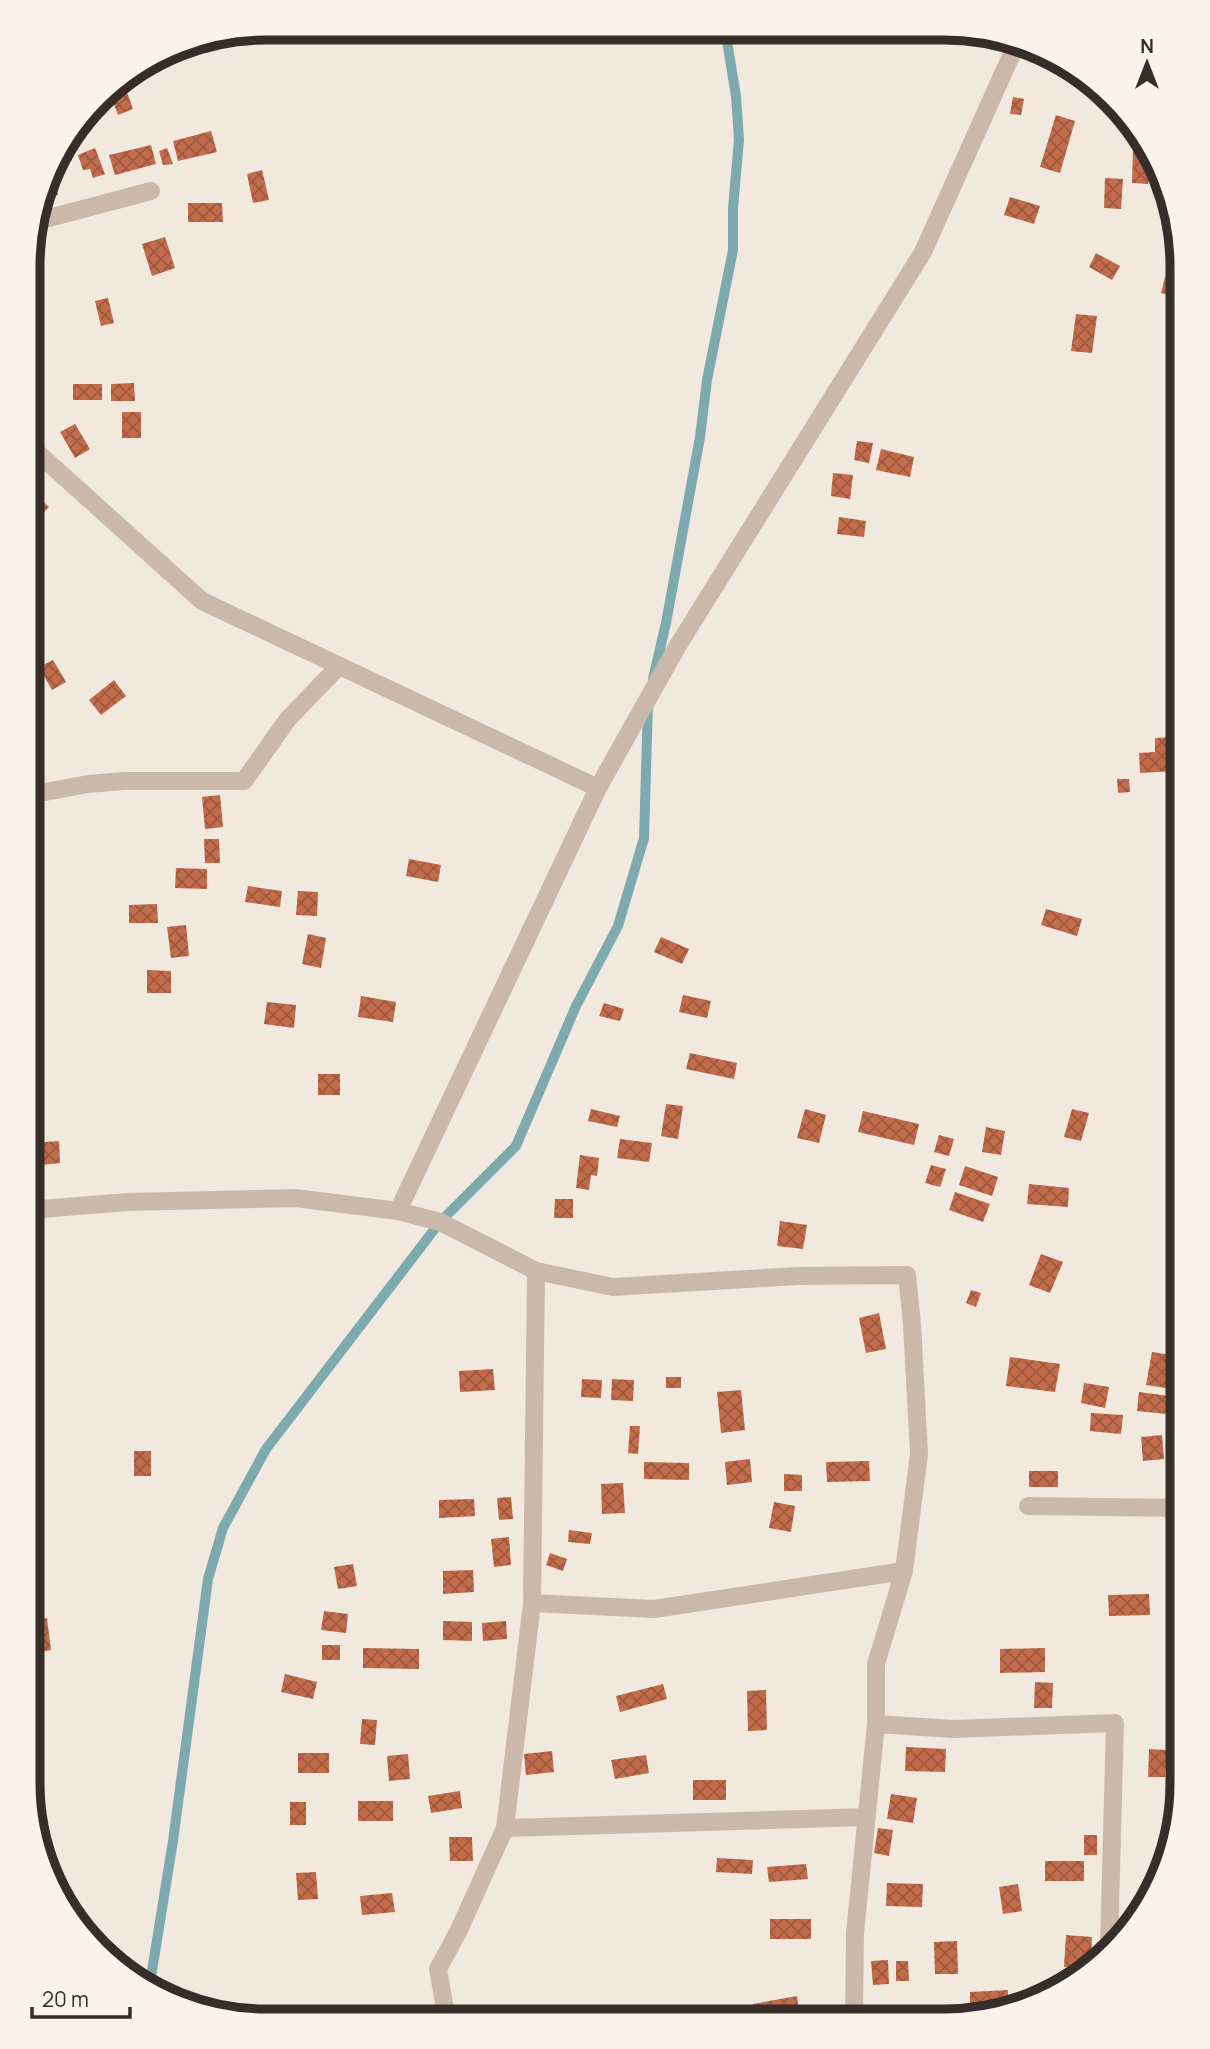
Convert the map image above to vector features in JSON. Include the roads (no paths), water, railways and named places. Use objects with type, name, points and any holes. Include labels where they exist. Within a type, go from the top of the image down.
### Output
[{"type":"street","points":[[398,1211],[598,788],[684,635],[923,252],[1013,52]]},
{"type":"street","points":[[46,219],[151,191]]},
{"type":"street","points":[[40,455],[202,601],[598,788]]},
{"type":"street","points":[[40,793],[124,781],[244,781],[288,719],[340,666]]},
{"type":"street","points":[[40,1209],[127,1202],[295,1198],[398,1211],[440,1223],[536,1271],[614,1287],[799,1276],[907,1275],[919,1454],[904,1571],[876,1664],[876,1724],[855,1933],[854,2009]]},
{"type":"street","points":[[445,2009],[438,1969],[459,1930],[505,1828],[532,1603],[536,1271]]},
{"type":"street","points":[[1028,1506],[1169,1508]]},
{"type":"street","points":[[532,1603],[654,1609],[904,1571]]},
{"type":"street","points":[[876,1724],[954,1729],[1115,1723],[1109,1937]]},
{"type":"street","points":[[505,1828],[867,1817]]},
{"type":"waterway","points":[[653,679],[666,623],[700,437],[707,380],[733,250],[733,208],[739,140],[736,96],[727,40]]},
{"type":"waterway","points":[[151,1977],[173,1841],[208,1579],[223,1528],[266,1449],[440,1222],[516,1146],[576,1006],[618,926],[644,838],[648,704]]}]
